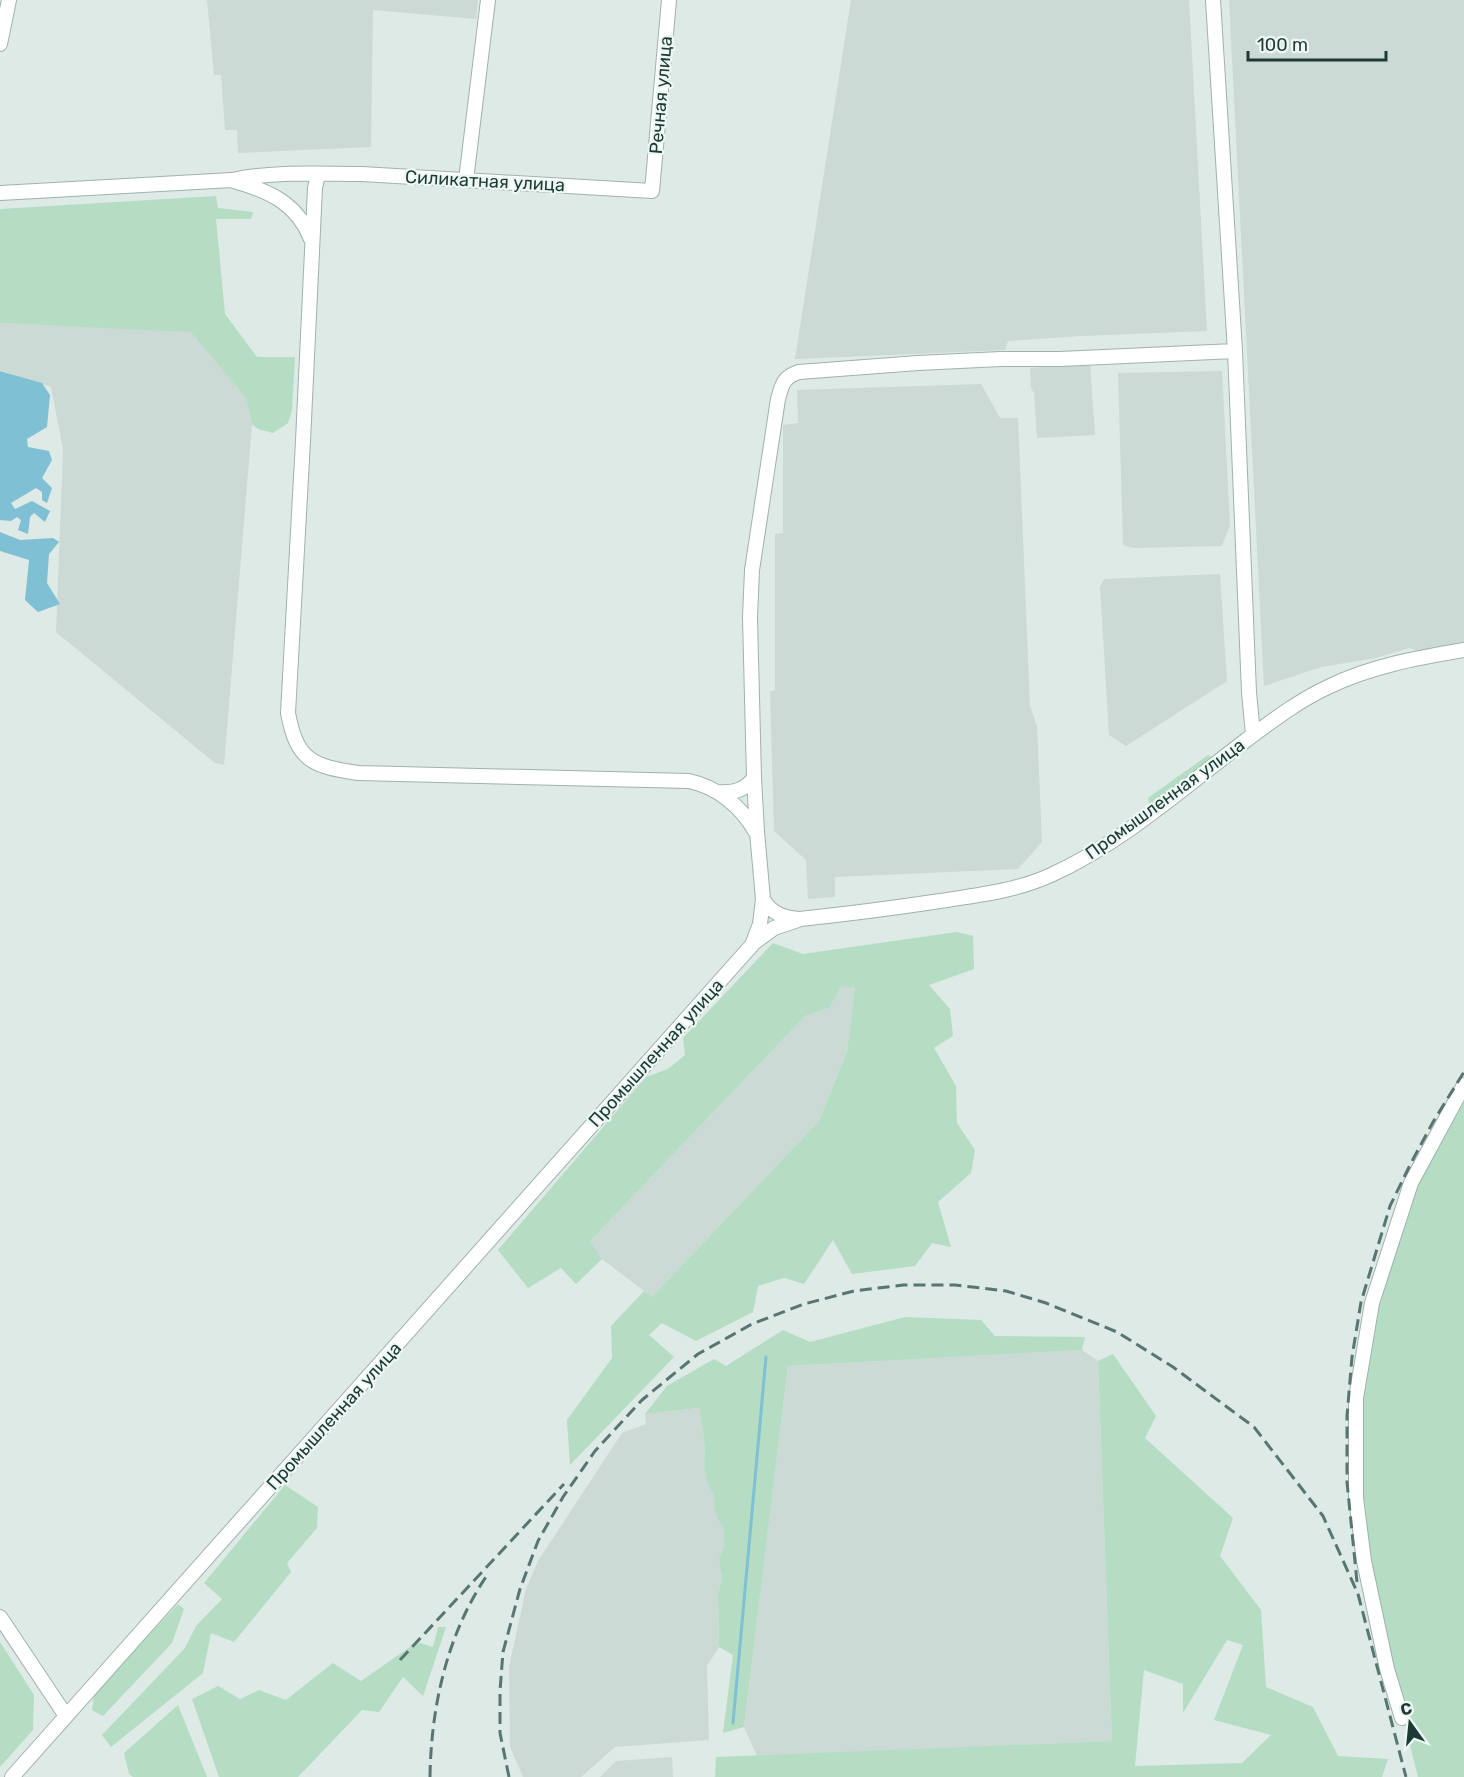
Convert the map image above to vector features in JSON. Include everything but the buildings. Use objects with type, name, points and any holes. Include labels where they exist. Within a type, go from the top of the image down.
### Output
[{"type":"street","points":[[0,44],[9,0]]},
{"type":"street","points":[[466,180],[488,0]]},
{"type":"street","name":"Речная улица","points":[[652,191],[669,0]]},
{"type":"street","points":[[1214,0],[1235,351],[1249,692],[1253,735]]},
{"type":"street","points":[[318,174],[312,241],[288,713],[292,733],[300,750],[311,761],[328,769],[358,773],[689,781],[700,783],[718,792],[741,811],[757,832]]},
{"type":"street","name":"Силикатная улица","points":[[232,180],[262,175],[362,174],[652,191]]},
{"type":"street","points":[[0,193],[232,180],[256,187],[290,207],[307,228],[312,241]]},
{"type":"street","points":[[764,899],[754,778],[750,617],[752,570],[778,399],[789,375],[798,372],[918,363],[1235,351]]},
{"type":"street","name":"Промышленная улица","points":[[764,899],[773,912],[800,919],[986,894],[1050,876],[1127,831],[1293,706],[1327,687],[1386,665],[1464,650]]},
{"type":"street","points":[[718,792],[734,792],[743,789],[754,778]]},
{"type":"street","name":"Промышленная улица","points":[[12,1777],[752,945],[760,924],[764,899]]},
{"type":"street","points":[[752,945],[774,928],[800,919]]},
{"type":"street","points":[[1402,1718],[1387,1669],[1364,1561],[1356,1498],[1356,1398],[1372,1303],[1411,1183],[1464,1085]]},
{"type":"street","points":[[0,1617],[66,1716]]},
{"type":"shaded area","points":[[207,0],[478,0],[476,19],[373,10],[371,147],[238,153],[237,130],[225,130],[221,75],[214,75]]},
{"type":"shaded area","points":[[851,0],[1189,0],[1207,331],[1008,341],[1005,350],[795,359]]},
{"type":"shaded area","points":[[1229,0],[1464,0],[1464,645],[1422,652],[1409,648],[1376,658],[1321,667],[1264,686]]},
{"type":"shaded area","points":[[0,323],[191,331],[246,398],[252,424],[224,765],[215,763],[56,632],[63,449],[51,387],[0,370]]},
{"type":"shaded area","points":[[1090,364],[1095,435],[1037,438],[1030,368]]},
{"type":"shaded area","points":[[1222,371],[1230,525],[1222,546],[1133,548],[1123,545],[1118,373]]},
{"type":"shaded area","points":[[981,384],[1000,418],[1018,418],[1030,706],[1037,726],[1042,842],[1018,869],[835,877],[835,897],[808,899],[806,860],[774,831],[770,692],[775,690],[775,534],[783,533],[783,425],[798,423],[797,390]]},
{"type":"shaded area","points":[[1220,574],[1227,681],[1126,746],[1109,735],[1100,587],[1104,579]]},
{"type":"shaded area","points":[[841,985],[855,988],[847,1052],[819,1121],[652,1297],[602,1259],[589,1242],[805,1016],[829,1008]]},
{"type":"shaded area","points":[[1082,1350],[1098,1361],[1112,1741],[757,1756],[744,1727],[788,1366]]},
{"type":"shaded area","points":[[699,1408],[707,1483],[714,1496],[716,1513],[724,1529],[724,1546],[720,1559],[722,1577],[718,1595],[719,1647],[707,1666],[709,1740],[615,1747],[581,1777],[523,1777],[510,1747],[509,1667],[526,1589],[538,1561],[622,1433],[646,1424],[645,1414]]},
{"type":"shaded area","points":[[672,1757],[673,1777],[600,1777],[616,1761]]},
{"type":"green space","points":[[216,196],[218,208],[253,212],[251,219],[216,219],[225,314],[257,357],[295,357],[292,410],[288,423],[273,433],[258,429],[252,424],[246,398],[191,332],[0,323],[0,209]]},
{"type":"green space","points":[[1208,755],[1211,757],[1210,762],[1154,803],[1149,804],[1148,798]]},
{"type":"green space","points":[[957,932],[973,936],[974,969],[929,985],[950,1009],[953,1036],[934,1048],[956,1086],[957,1123],[975,1150],[971,1173],[938,1202],[951,1247],[932,1243],[915,1266],[852,1274],[833,1240],[804,1284],[784,1278],[758,1286],[753,1312],[696,1341],[662,1323],[649,1335],[674,1357],[570,1465],[567,1420],[612,1358],[611,1326],[644,1291],[652,1297],[819,1121],[847,1052],[855,988],[841,986],[829,1008],[805,1016],[590,1241],[602,1259],[576,1284],[561,1268],[528,1288],[498,1250],[646,1077],[668,1069],[685,1055],[683,1038],[773,943],[803,954]]},
{"type":"green space","points":[[1464,1085],[1464,1777],[1418,1777],[1364,1561],[1356,1398],[1372,1303],[1411,1183]]},
{"type":"green space","points":[[905,1317],[981,1320],[995,1336],[1085,1337],[1082,1350],[788,1366],[744,1727],[723,1733],[733,1655],[719,1647],[718,1595],[722,1577],[719,1559],[724,1546],[724,1529],[715,1513],[714,1496],[707,1483],[699,1408],[645,1414],[667,1386],[714,1359],[726,1366],[783,1330],[810,1342]]},
{"type":"green space","points":[[1113,1354],[1156,1416],[1145,1438],[1233,1518],[1220,1556],[1261,1610],[1266,1687],[1313,1707],[1338,1756],[1388,1759],[1382,1777],[715,1777],[716,1757],[1112,1741],[1098,1361]],"holes":[[[1227,1640],[1243,1645],[1214,1720],[1271,1735],[1242,1763],[1135,1766],[1144,1670],[1183,1684],[1183,1713]]]},
{"type":"green space","points":[[285,1485],[318,1507],[317,1528],[287,1563],[291,1572],[234,1642],[211,1633],[203,1673],[111,1747],[102,1735],[185,1648],[196,1626],[222,1599],[204,1583]]},
{"type":"green space","points":[[178,1604],[184,1609],[172,1643],[103,1716],[92,1710],[94,1694]]},
{"type":"green space","points":[[438,1627],[446,1627],[423,1696],[403,1677],[379,1712],[362,1710],[298,1777],[219,1777],[192,1699],[218,1686],[240,1699],[259,1690],[286,1700],[333,1663],[361,1681],[417,1642],[433,1647]]},
{"type":"green space","points":[[0,1642],[34,1695],[33,1730],[0,1767]]},
{"type":"green space","points":[[178,1705],[207,1777],[133,1777],[129,1774],[124,1753]]},
{"type":"water","points":[[0,371],[42,383],[50,395],[47,427],[27,439],[28,447],[49,451],[52,460],[42,478],[52,488],[47,503],[42,500],[42,492],[36,488],[11,503],[15,509],[32,501],[50,511],[45,522],[34,513],[30,517],[28,534],[18,530],[21,520],[17,517],[11,521],[0,520]]},
{"type":"water","points":[[0,532],[20,540],[53,538],[59,542],[49,554],[47,583],[60,604],[38,612],[25,600],[29,560],[0,551]]},
{"type":"waterway","points":[[733,1723],[766,1357]]},
{"type":"railway","points":[[1357,1582],[1347,1482],[1347,1416],[1352,1357],[1361,1302],[1390,1206],[1433,1122],[1464,1072]]},
{"type":"railway","points":[[509,1777],[500,1733],[503,1652],[520,1589],[538,1541],[563,1497],[595,1451],[642,1400],[698,1354],[752,1324],[804,1304],[854,1291],[903,1285],[955,1285],[1006,1291],[1046,1303],[1117,1332],[1173,1367],[1254,1427],[1323,1516],[1358,1594],[1406,1777]]},
{"type":"railway","points":[[400,1660],[564,1484]]},
{"type":"railway","points":[[430,1777],[434,1724],[444,1671],[462,1621],[488,1574]]}]
